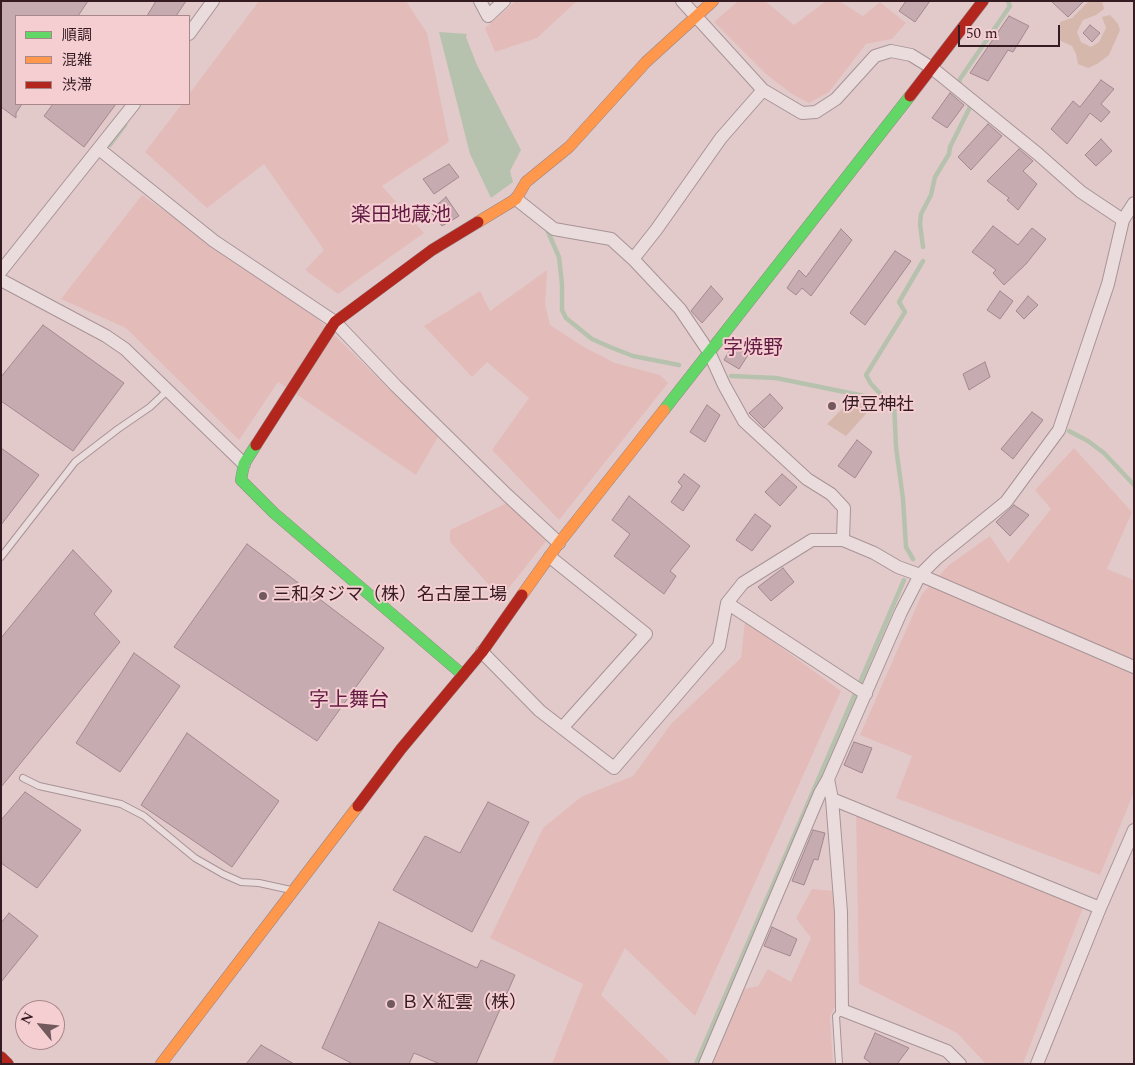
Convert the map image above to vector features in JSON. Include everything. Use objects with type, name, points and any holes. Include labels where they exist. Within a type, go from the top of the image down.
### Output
[{"type":"street","points":[[190,33],[213,1]]},
{"type":"street","points":[[480,1],[488,16],[504,1]]},
{"type":"street","points":[[682,1],[763,90],[802,113],[816,112],[836,99],[875,56],[891,51],[910,54],[932,68],[1038,154],[1081,192],[1123,220]]},
{"type":"street","points":[[463,675],[274,513],[241,480],[244,464],[335,322],[432,250],[516,199],[526,182],[569,147],[646,62],[713,1]]},
{"type":"street","points":[[161,1064],[401,749],[482,652],[559,543],[983,1]]},
{"type":"street","points":[[633,259],[656,230],[721,138],[763,90]]},
{"type":"street","points":[[1,271],[133,105]]},
{"type":"street","points":[[99,149],[214,241],[335,322],[396,386],[486,475],[559,543]]},
{"type":"street","points":[[516,199],[554,229],[611,239],[633,259],[680,309],[709,352],[724,385],[744,420],[808,479],[831,494],[844,508],[842,521],[843,540]]},
{"type":"street","points":[[705,1064],[820,793],[920,574],[1006,502],[1059,430],[1108,284],[1123,220],[1134,203]]},
{"type":"street","points":[[1,280],[106,336],[124,349],[244,464]]},
{"type":"street","points":[[482,652],[540,710],[614,768],[718,646],[727,603],[742,584],[812,540],[843,540],[874,553],[898,567],[920,574],[1134,667]]},
{"type":"street","points":[[550,557],[646,634],[564,728]]},
{"type":"street","points":[[727,603],[866,694]]},
{"type":"street","points":[[828,779],[832,799],[841,912],[842,1010],[947,1051],[960,1064]]},
{"type":"street","points":[[832,799],[1100,908]]},
{"type":"street","points":[[1038,1064],[1100,908],[1134,830]]},
{"type":"street","points":[[1,1057],[8,1064]]},
{"type":"lane","points":[[1,557],[74,462],[150,407],[168,390]]},
{"type":"lane","points":[[23,778],[39,786],[121,804],[144,816],[195,858],[223,874],[241,882],[259,883],[294,890]]},
{"type":"lane","points":[[838,1064],[836,1016],[842,1010]]},
{"type":"shaded area","points":[[259,1],[406,1],[427,33],[449,142],[382,186],[424,233],[338,294],[305,270],[324,250],[264,164],[207,208],[145,152],[181,105],[190,105],[190,93]]},
{"type":"shaded area","points":[[516,1],[577,1],[537,38],[495,52],[485,28]]},
{"type":"shaded area","points":[[738,1],[765,1],[794,25],[826,1],[839,1],[863,16],[880,2],[906,23],[892,39],[866,44],[829,92],[809,103],[792,94],[766,74],[714,22]]},
{"type":"shaded area","points":[[1089,1],[1102,1],[1104,9],[1096,15],[1083,20],[1077,32],[1081,42],[1091,47],[1099,42],[1106,28],[1102,17],[1110,15],[1118,24],[1120,30],[1109,55],[1088,68],[1078,64],[1072,46],[1059,40],[1060,22],[1072,18]]},
{"type":"shaded area","points":[[439,32],[467,34],[466,37],[477,65],[521,150],[510,171],[513,182],[491,198],[470,154]]},
{"type":"shaded area","points":[[142,195],[315,316],[438,437],[416,475],[278,382],[239,440],[126,328],[61,299]]},
{"type":"shaded area","points":[[547,270],[545,304],[550,325],[584,347],[615,363],[660,375],[668,383],[559,520],[492,450],[529,398],[487,362],[472,377],[424,326],[480,291],[490,311]]},
{"type":"shaded area","points":[[852,399],[873,406],[846,436],[827,424]]},
{"type":"shaded area","points":[[1074,448],[1132,512],[1107,569],[1134,580],[1134,792],[1100,875],[896,798],[912,756],[860,735],[922,594],[949,565],[990,536],[1008,563],[1051,509],[1035,490]]},
{"type":"shaded area","points":[[509,502],[546,541],[501,598],[450,542],[450,530]]},
{"type":"shaded area","points":[[745,621],[841,691],[695,1016],[625,948],[601,995],[672,1064],[552,1064],[583,984],[490,938],[543,828],[581,797],[633,776],[671,724],[741,658]]},
{"type":"shaded area","points":[[856,810],[1084,905],[1023,1064],[986,1064],[957,1033],[859,984]]},
{"type":"shaded area","points":[[812,889],[834,891],[836,1004],[830,1016],[833,1064],[712,1064],[744,989],[758,986],[768,969],[791,982],[811,938],[796,918]]},
{"type":"building","points":[[1,1],[88,1],[79,15],[15,15],[15,105],[21,105],[16,113],[16,118],[1,107]]},
{"type":"building","points":[[156,1],[186,1],[177,15],[148,15]]},
{"type":"building","points":[[906,1],[930,1],[915,22],[899,11]]},
{"type":"building","points":[[1051,1],[1084,1],[1068,17]]},
{"type":"building","points":[[1009,16],[1029,26],[1013,52],[1008,50],[988,81],[970,73]]},
{"type":"building","points":[[1090,25],[1100,33],[1092,42],[1083,33]]},
{"type":"building","points":[[1101,80],[1114,89],[1101,104],[1110,112],[1101,122],[1090,113],[1067,144],[1051,129],[1073,101],[1080,107]]},
{"type":"building","points":[[950,93],[964,105],[947,128],[932,118]]},
{"type":"building","points":[[52,105],[115,105],[84,147],[44,116]]},
{"type":"building","points":[[988,124],[1002,136],[971,170],[958,157]]},
{"type":"building","points":[[1101,139],[1112,151],[1096,166],[1085,155]]},
{"type":"building","points":[[1019,149],[1033,161],[1023,171],[1037,184],[1018,210],[1007,200],[1009,198],[987,181]]},
{"type":"building","points":[[449,164],[459,177],[434,194],[423,179]]},
{"type":"building","points":[[446,197],[459,216],[442,226],[430,211]]},
{"type":"building","points":[[993,226],[1018,245],[1032,228],[1046,239],[1026,264],[1004,285],[993,273],[996,270],[972,252]]},
{"type":"building","points":[[841,229],[852,240],[811,296],[802,288],[796,295],[787,288],[799,270],[806,277]]},
{"type":"building","points":[[895,251],[911,261],[865,325],[850,313]]},
{"type":"building","points":[[711,286],[723,299],[702,323],[691,311]]},
{"type":"building","points":[[1000,291],[1013,301],[1000,319],[987,310]]},
{"type":"building","points":[[1028,296],[1038,305],[1024,319],[1016,311]]},
{"type":"building","points":[[43,325],[124,383],[73,451],[1,401],[1,377]]},
{"type":"building","points":[[733,344],[748,355],[739,369],[724,360]]},
{"type":"building","points":[[985,362],[990,377],[969,390],[963,374]]},
{"type":"building","points":[[770,394],[783,408],[764,428],[749,413]]},
{"type":"building","points":[[707,405],[720,415],[705,442],[690,432]]},
{"type":"building","points":[[1032,412],[1043,420],[1013,459],[1001,449]]},
{"type":"building","points":[[857,440],[872,452],[855,478],[838,466]]},
{"type":"building","points":[[1,448],[39,475],[1,525]]},
{"type":"building","points":[[684,474],[700,486],[683,511],[671,502],[682,486],[678,482]]},
{"type":"building","points":[[782,474],[797,487],[780,506],[765,492]]},
{"type":"building","points":[[629,496],[690,546],[670,571],[676,576],[664,594],[614,556],[630,534],[612,520]]},
{"type":"building","points":[[1014,505],[1029,515],[1010,536],[996,522]]},
{"type":"building","points":[[755,514],[771,526],[752,551],[736,540]]},
{"type":"building","name":"三和タジマ（株）名古屋工場","points":[[247,544],[384,648],[317,741],[174,647]]},
{"type":"building","points":[[73,550],[112,591],[94,614],[120,642],[1,787],[1,638]]},
{"type":"building","points":[[783,568],[794,582],[771,601],[758,587]]},
{"type":"building","points":[[134,653],[180,686],[120,772],[76,743]]},
{"type":"building","points":[[187,733],[279,801],[232,867],[141,805]]},
{"type":"building","points":[[854,742],[872,748],[862,773],[844,765]]},
{"type":"building","points":[[25,792],[81,830],[37,888],[1,863],[1,820]]},
{"type":"building","points":[[488,802],[529,822],[472,932],[393,890],[425,836],[460,853]]},
{"type":"building","points":[[813,830],[825,833],[818,860],[814,859],[804,885],[792,881]]},
{"type":"building","points":[[9,913],[38,936],[1,982],[1,923]]},
{"type":"building","name":"ＢＸ紅雲（株）","points":[[379,922],[477,968],[481,960],[515,975],[476,1064],[440,1064],[414,1053],[409,1064],[353,1064],[322,1048]]},
{"type":"building","points":[[772,927],[797,939],[790,956],[764,946]]},
{"type":"building","points":[[875,1033],[909,1048],[897,1064],[872,1064],[864,1058]]},
{"type":"building","points":[[261,1045],[294,1064],[246,1064]]},
{"type":"waterway","points":[[961,86],[959,84],[960,79],[1010,6],[1008,1]]},
{"type":"waterway","points":[[923,247],[920,224],[921,214],[931,195],[935,177],[949,154],[950,147],[970,107]]},
{"type":"waterway","points":[[110,145],[125,125]]},
{"type":"waterway","points":[[548,232],[559,257],[562,310],[566,318],[592,339],[610,347],[633,356],[679,365]]},
{"type":"waterway","points":[[886,400],[871,384],[866,375],[905,312],[899,302],[923,261]]},
{"type":"waterway","points":[[731,376],[776,378],[894,402],[896,447],[903,499],[906,547],[913,559]]},
{"type":"waterway","points":[[1069,431],[1088,441],[1104,453],[1134,485]]},
{"type":"waterway","points":[[696,1064],[904,580]]},
{"type":"traffic: fast","points":[[664,410],[910,96]]},
{"type":"traffic: fast","points":[[256,445],[244,464],[241,480],[274,513],[463,675]]},
{"type":"traffic: slow","points":[[478,222],[516,199],[526,182],[569,147],[646,62],[713,1]]},
{"type":"traffic: slow","points":[[522,595],[559,543],[664,410]]},
{"type":"traffic: slow","points":[[161,1064],[358,806]]},
{"type":"traffic: jam","points":[[910,96],[983,1]]},
{"type":"traffic: jam","points":[[256,445],[335,322],[432,250],[478,222]]},
{"type":"traffic: jam","points":[[358,806],[401,749],[482,652],[522,595]]},
{"type":"traffic: jam","points":[[1,1057],[8,1064]]},
{"type":"place","name":"伊豆神社","points":[[832,406]]},
{"type":"place","name":"三和タジマ（株）名古屋工場","points":[[263,596]]},
{"type":"place","name":"ＢＸ紅雲（株）","points":[[391,1004]]},
{"type":"district","name":"楽田地蔵池","points":[[401,217]]},
{"type":"district","name":"字焼野","points":[[753,350]]},
{"type":"district","name":"字上舞台","points":[[349,702]]}]
